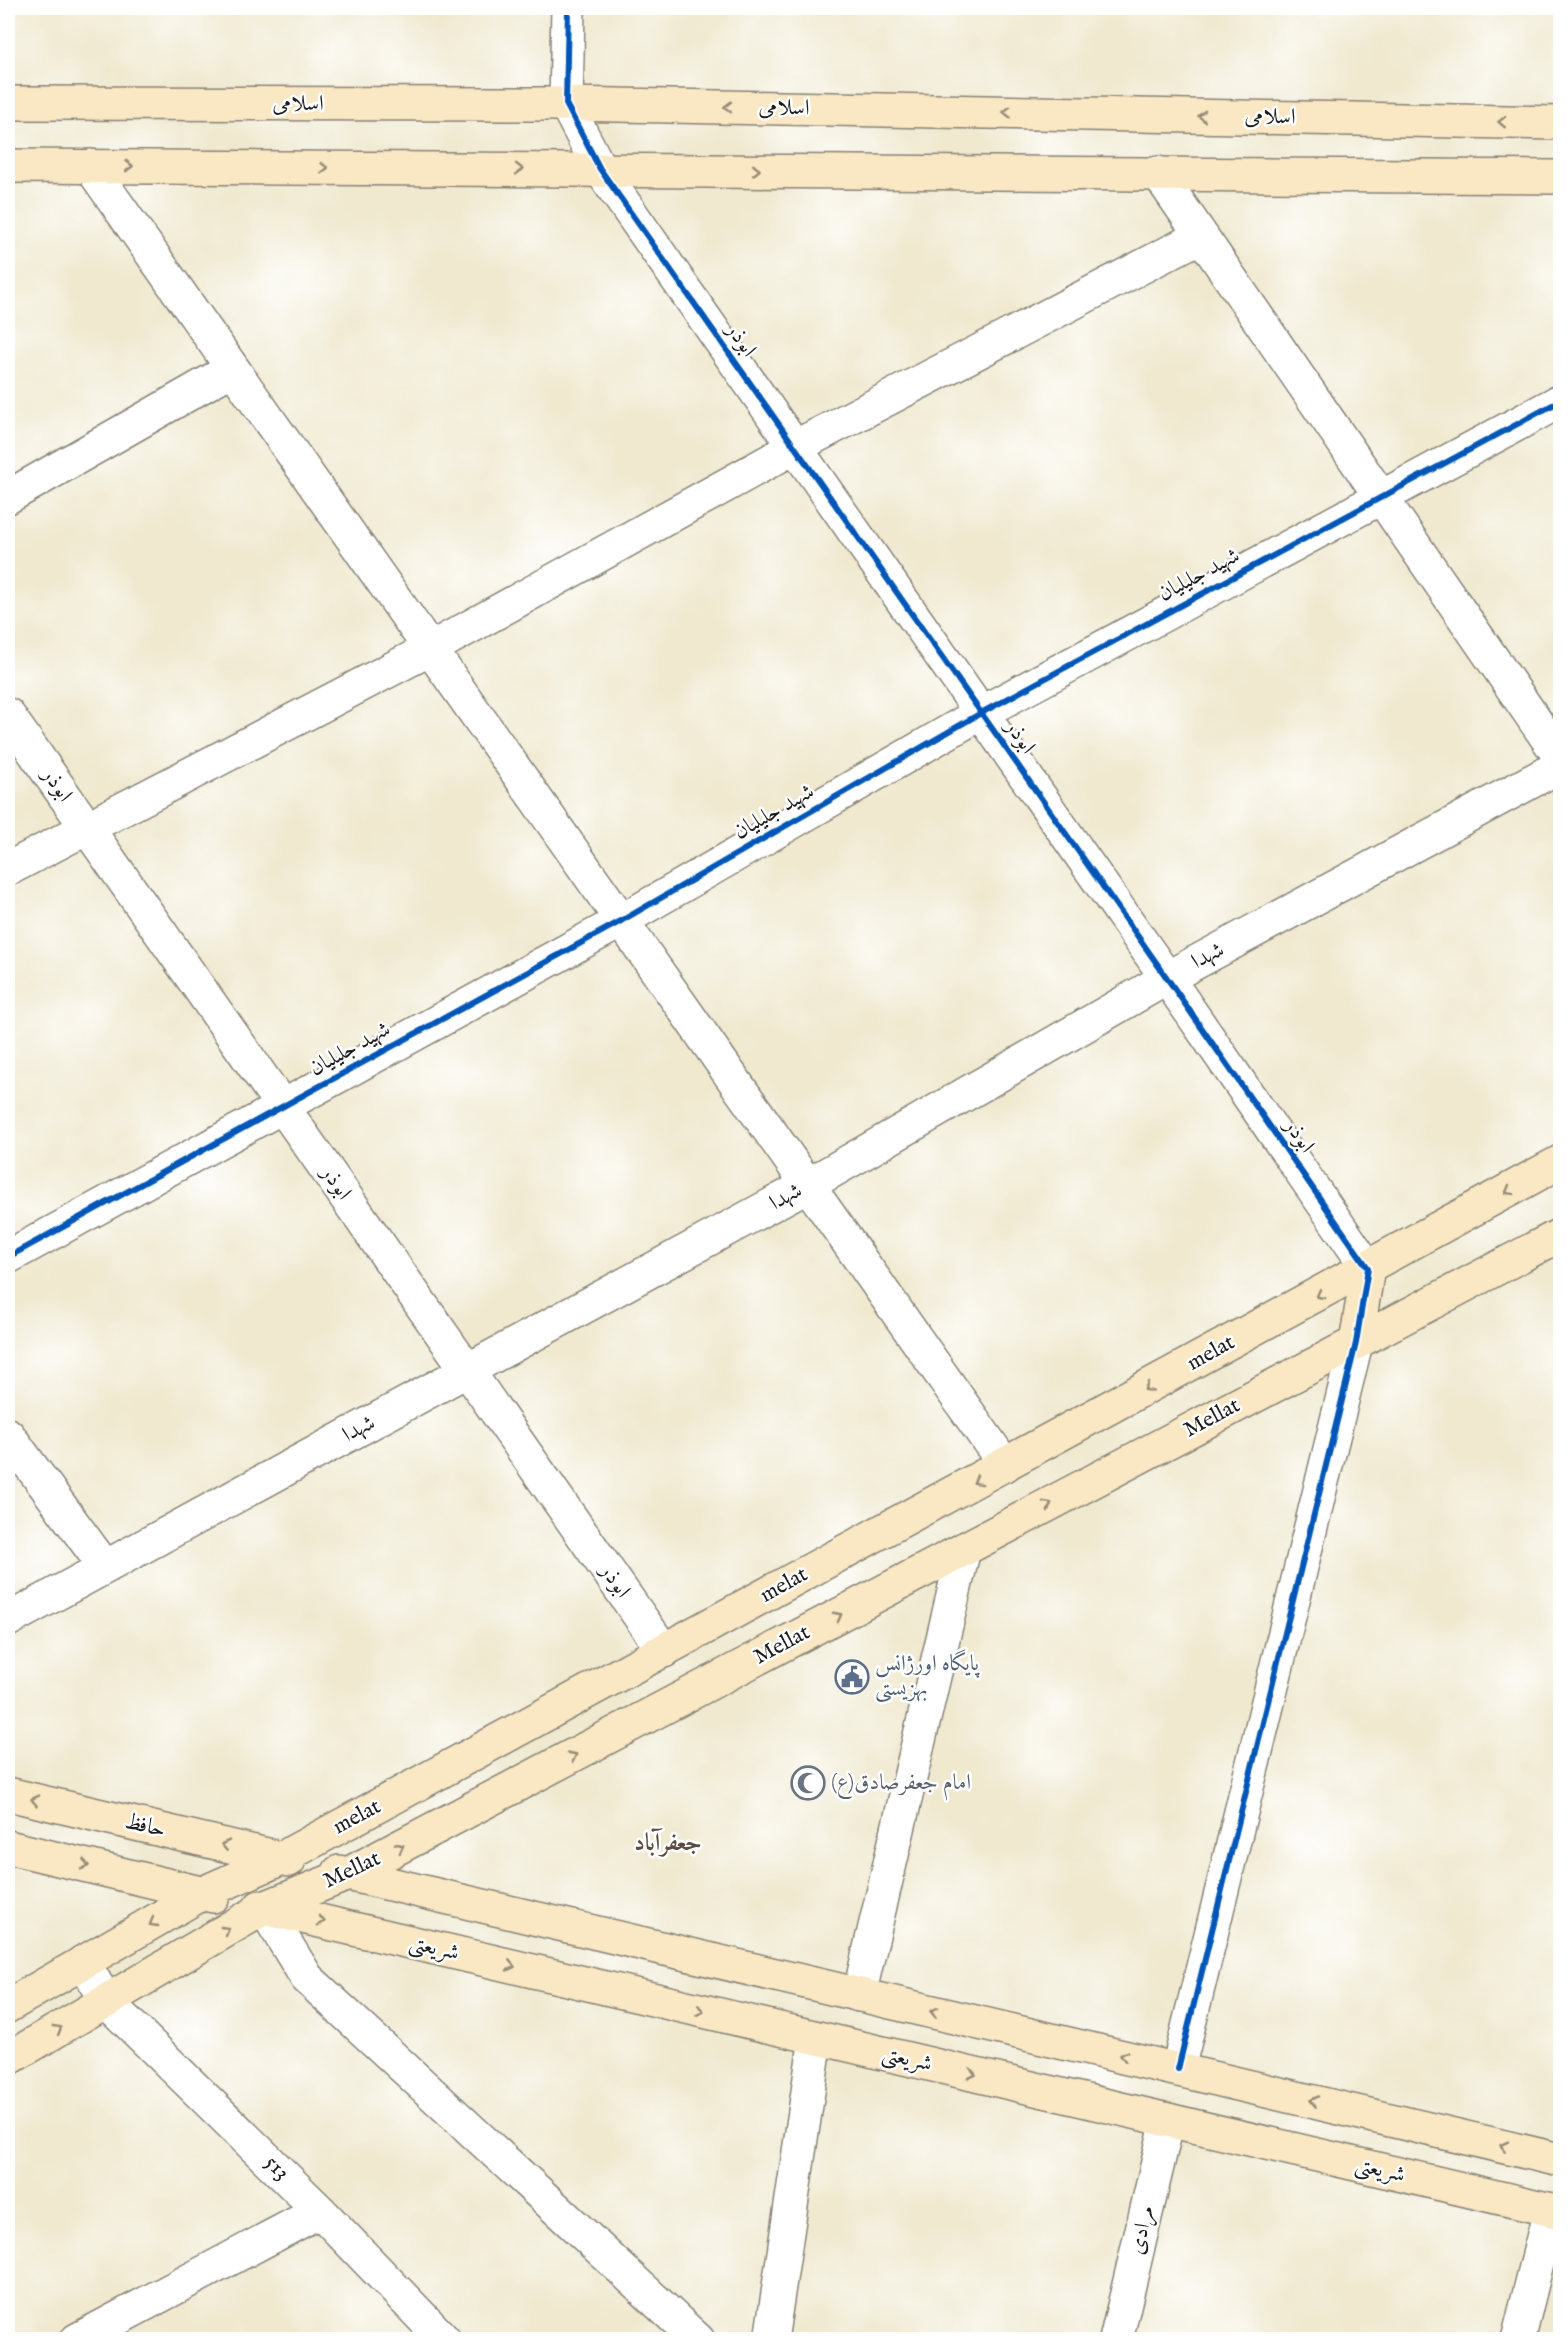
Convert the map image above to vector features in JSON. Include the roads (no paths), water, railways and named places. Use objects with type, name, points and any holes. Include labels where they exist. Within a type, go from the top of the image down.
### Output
[{"type":"street","points":[[566,104],[568,8]]},
{"type":"street","name":"اسلامی","points":[[8,103],[566,104],[1560,123]]},
{"type":"street","name":"ابوذر","points":[[566,104],[600,169],[1368,1268]]},
{"type":"street","points":[[8,166],[1560,177]]},
{"type":"street","points":[[90,166],[1005,1466]]},
{"type":"street","points":[[1158,173],[1560,757]]},
{"type":"street","points":[[8,869],[429,649],[795,447],[1201,236]]},
{"type":"street","points":[[8,497],[232,369]]},
{"type":"street","name":"شهید جلیلیان","points":[[8,1257],[621,921],[981,713],[1560,401]]},
{"type":"street","name":"ابوذر","points":[[8,715],[664,1651]]},
{"type":"street","name":"شهدا","points":[[8,1620],[807,1185],[1167,978],[1560,766]]},
{"type":"street","name":"melat","points":[[8,2006],[203,1893],[282,1858],[1560,1162]]},
{"type":"street","name":"Mellat","points":[[8,2059],[264,1908],[348,1874],[1560,1235]]},
{"type":"street","points":[[1179,2069],[1356,1343],[1368,1268]]},
{"type":"street","points":[[8,1434],[105,1567]]},
{"type":"street","points":[[859,1995],[964,1550]]},
{"type":"street","name":"حافظ","points":[[8,1794],[348,1874]]},
{"type":"street","points":[[8,1847],[203,1893]]},
{"type":"street","points":[[348,1874],[1560,2160]]},
{"type":"street","name":"شریعتی","points":[[203,1893],[1555,2211]]},
{"type":"street","points":[[264,1908],[307,1978],[698,2340]]},
{"type":"street","name":"513","points":[[83,1962],[106,2001],[320,2211],[444,2340]]},
{"type":"street","points":[[771,2340],[816,2038]]},
{"type":"street","name":"مرادی","points":[[1116,2340],[1168,2120]]},
{"type":"street","points":[[1518,2340],[1555,2211],[1560,2166]]},
{"type":"street","points":[[77,2340],[320,2211]]},
{"type":"place","name":"پایگاه اورژانس بهزیستی","points":[[852,1677]]},
{"type":"place","name":"امام جعفرصادق(ع)","points":[[808,1783]]},
{"type":"district","name":"جعفرآباد","points":[[668,1843]]}]
